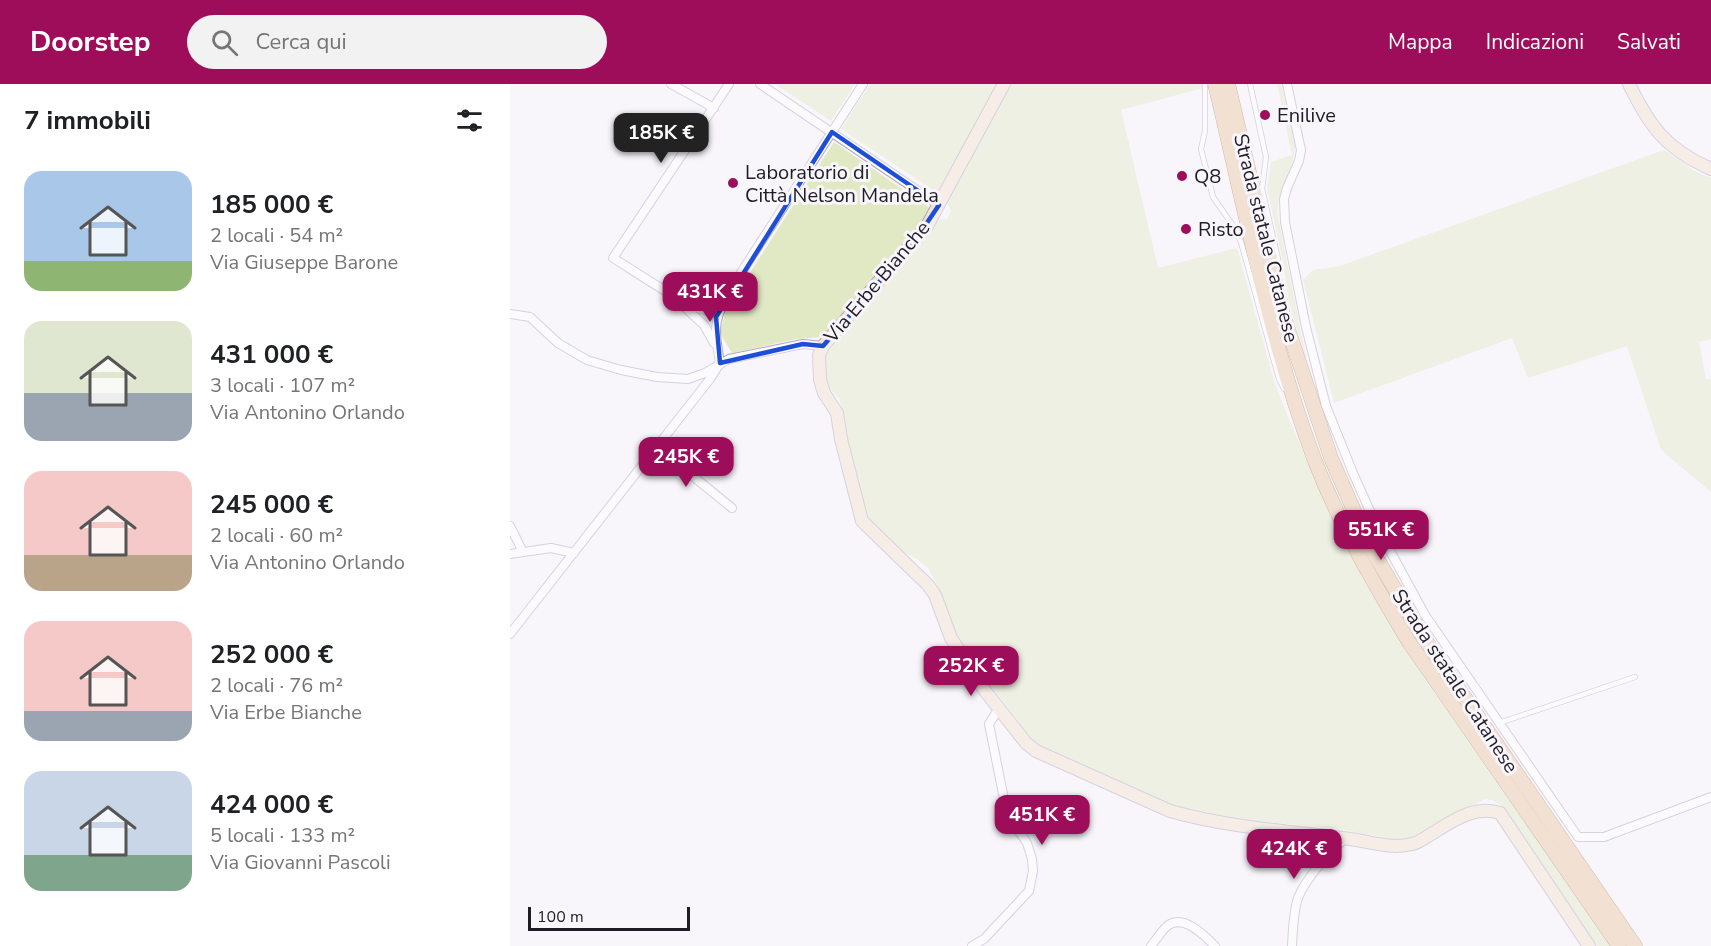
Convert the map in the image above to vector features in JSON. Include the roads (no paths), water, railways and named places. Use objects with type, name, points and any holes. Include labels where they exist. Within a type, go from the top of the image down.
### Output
[{"type":"main road","name":"Strada statale Catanese","points":[[1215,84],[1269,309],[1299,414],[1316,463],[1355,548],[1409,642],[1619,946]]},
{"type":"main road","name":"Strada statale Catanese","points":[[1228,84],[1283,314],[1319,424],[1350,503],[1370,545],[1422,635],[1635,946]]},
{"type":"street","points":[[671,84],[714,108]]},
{"type":"street","points":[[729,84],[614,258],[671,294],[706,310],[712,308],[735,282]]},
{"type":"street","points":[[760,84],[939,205]]},
{"type":"street","points":[[510,634],[710,379],[720,363],[716,346],[716,317],[735,282],[863,84]]},
{"type":"street","name":"Via Erbe Bianche","points":[[1004,84],[927,226],[823,346],[819,355],[820,380],[824,393],[837,412],[841,439],[862,521],[928,585],[935,595],[951,638],[999,710],[1026,743],[1036,751],[1170,811],[1194,818],[1246,827],[1396,846],[1414,844],[1461,817],[1478,810],[1489,809],[1500,813],[1589,946]]},
{"type":"street","points":[[1287,84],[1301,150],[1284,199],[1285,222],[1306,327],[1326,405],[1353,473],[1377,526],[1419,605],[1578,837],[1604,837],[1711,797]]},
{"type":"street","points":[[1629,84],[1641,110],[1655,131],[1671,146],[1711,169]]},
{"type":"street","points":[[671,294],[704,325],[716,346]]},
{"type":"street","points":[[510,314],[530,317],[558,343],[587,360],[621,370],[657,376],[688,379],[705,373],[729,359],[803,344],[823,346]]},
{"type":"street","points":[[657,447],[732,508]]},
{"type":"street","points":[[510,526],[523,552]]},
{"type":"street","points":[[510,554],[551,548],[574,553]]},
{"type":"street","points":[[972,946],[984,939],[1020,902],[1032,884],[1032,859],[1027,843],[1007,814],[994,754],[989,724],[999,710]]},
{"type":"street","points":[[1292,946],[1294,915],[1299,897],[1335,848],[1346,838]]},
{"type":"street","points":[[1151,946],[1167,926],[1179,922],[1196,930],[1215,946]]},
{"type":"lane","points":[[1205,84],[1205,131],[1201,149],[1213,197],[1234,227],[1241,242],[1279,379],[1299,414]]},
{"type":"lane","points":[[1250,84],[1266,157],[1262,189],[1278,259],[1276,289]]},
{"type":"lane","points":[[1500,723],[1635,677]]},
{"type":"place","name":"Enilive","points":[[1265,115]]},
{"type":"place","name":"Q8","points":[[1182,176]]},
{"type":"place","name":"Laboratorio di Città Nelson Mandela","points":[[733,183]]},
{"type":"place","name":"Risto","points":[[1186,229]]}]
